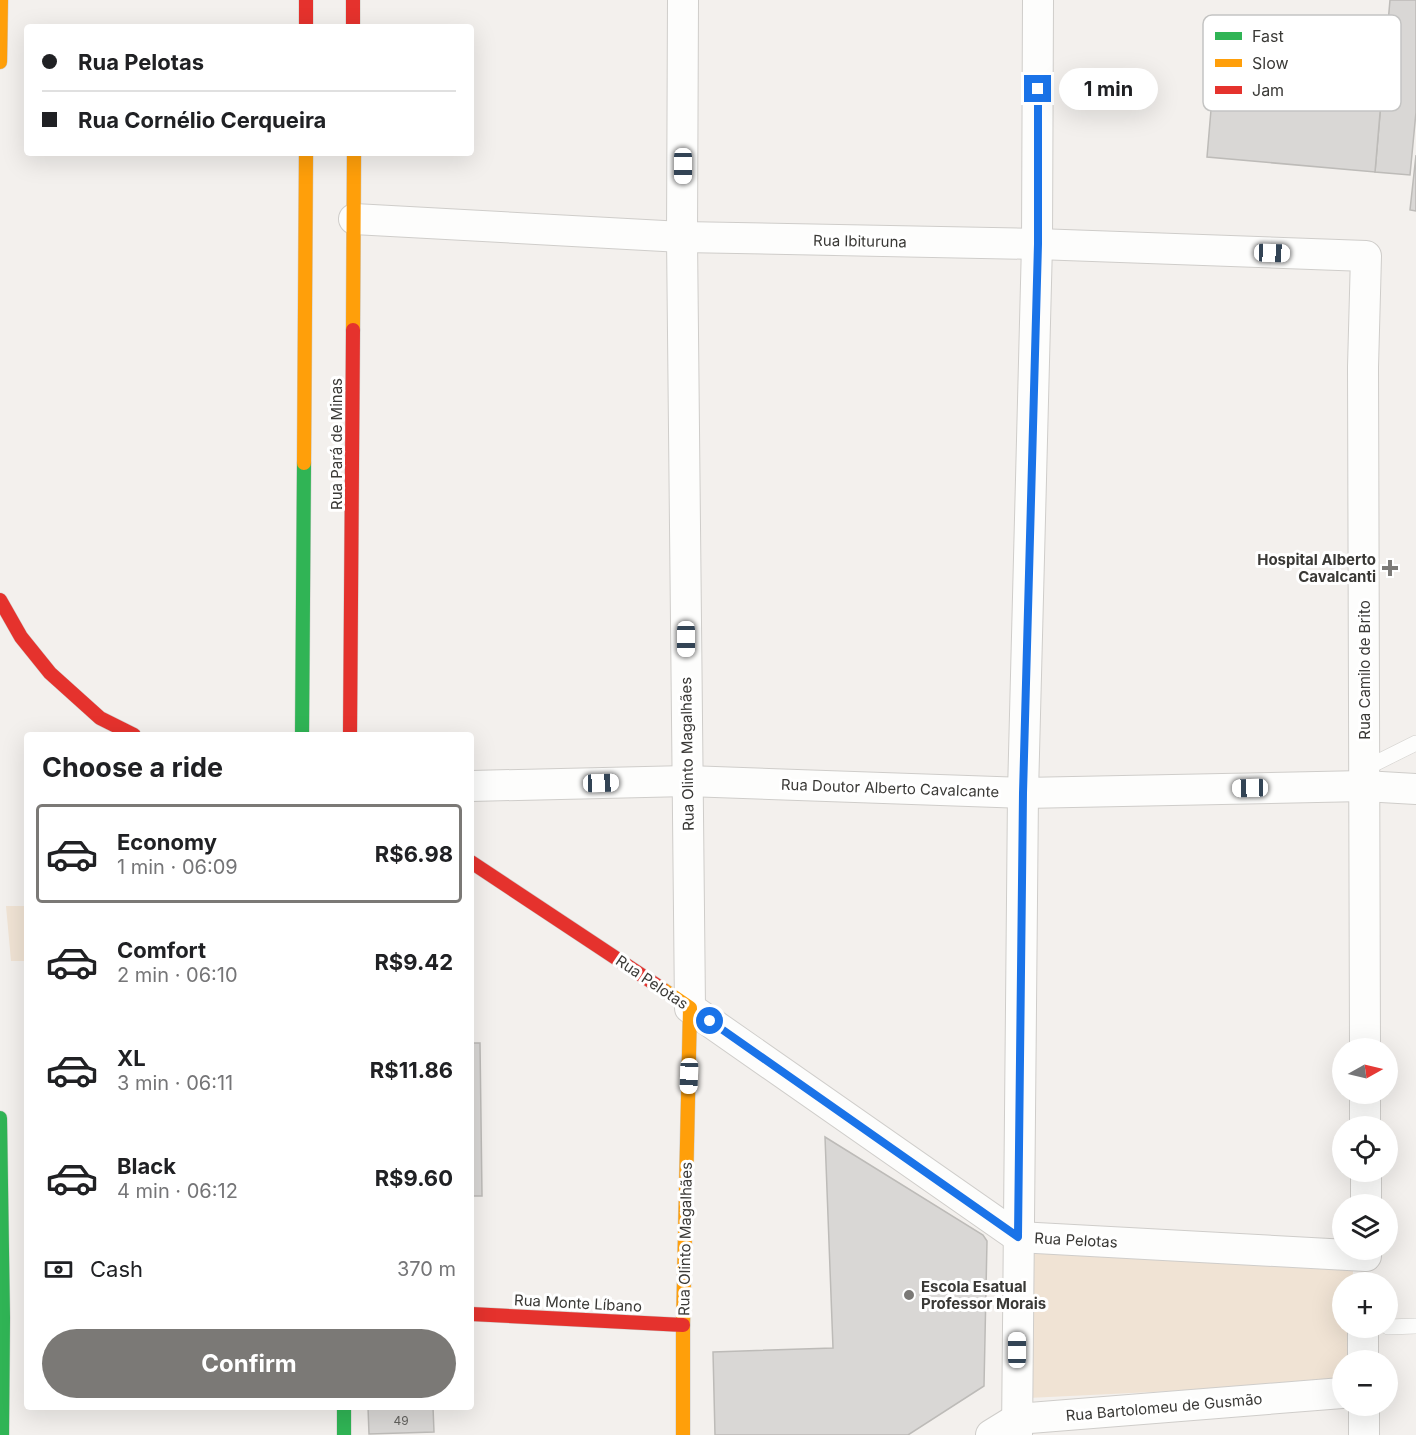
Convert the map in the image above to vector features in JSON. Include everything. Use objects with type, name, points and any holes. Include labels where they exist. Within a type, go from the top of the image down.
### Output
[{"type":"main road","points":[[0,63],[1,0]]},
{"type":"main road","points":[[306,0],[306,24]]},
{"type":"main road","points":[[353,0],[353,24]]},
{"type":"main road","points":[[302,732],[306,156]]},
{"type":"main road","name":"Rua Pará de Minas","points":[[350,732],[354,156]]},
{"type":"main road","points":[[0,600],[21,637],[50,673],[100,718],[128,732]]},
{"type":"main road","points":[[302,706],[315,732]]},
{"type":"main road","name":"Rua Pelotas","points":[[474,864],[690,1008]]},
{"type":"main road","name":"Rua Olinto Magalhães","points":[[683,1435],[683,1325],[690,1008]]},
{"type":"main road","points":[[0,1118],[6,1318],[3,1435]]},
{"type":"main road","name":"Rua Monte Líbano","points":[[474,1314],[683,1325]]},
{"type":"main road","points":[[344,1410],[344,1435]]},
{"type":"street","name":"Rua Olinto Magalhães","points":[[683,0],[682,237],[690,1008]]},
{"type":"street","points":[[1017,1427],[1023,793],[1038,244],[1038,0]]},
{"type":"street","name":"Rua Ibituruna","points":[[354,219],[682,237],[1038,244],[1366,256]]},
{"type":"street","name":"Rua Camilo de Brito","points":[[1365,1038],[1363,367],[1366,256]]},
{"type":"street","name":"Rua Doutor Alberto Cavalcante","points":[[474,786],[687,781],[1023,793],[1364,777],[1416,789]]},
{"type":"street","name":"Rua Pelotas","points":[[690,1008],[1018,1237],[1366,1263]]},
{"type":"street","name":"Rua Bartolomeu de Gusmão","points":[[991,1435],[1017,1427],[1332,1394]]},
{"type":"street","points":[[1364,1416],[1364,1435]]},
{"type":"lane","points":[[1364,777],[1416,743]]},
{"type":"lane","points":[[1398,1327],[1416,1326]]},
{"type":"shaded area","points":[[6,906],[24,906],[24,961],[11,961]]},
{"type":"shaded area","points":[[1027,1247],[1353,1267],[1353,1272],[1332,1272],[1332,1338],[1353,1338],[1353,1350],[1332,1350],[1332,1383],[1028,1398]]},
{"type":"building","points":[[1390,0],[1416,0],[1416,112],[1410,175],[1375,172],[1380,111],[1401,111],[1401,15],[1389,15]]},
{"type":"building","points":[[1211,111],[1380,111],[1375,172],[1207,157]]},
{"type":"building","points":[[1416,155],[1416,211],[1410,210]]},
{"type":"building","points":[[474,1043],[480,1043],[482,1196],[474,1196]]},
{"type":"building","name":"Escola Esatual Professor Morais","points":[[825,1137],[983,1235],[987,1241],[984,1386],[908,1435],[715,1435],[713,1352],[833,1348]]},
{"type":"building","points":[[368,1410],[433,1410],[434,1432],[369,1434]]},
{"type":"traffic: fast","points":[[302,732],[304,463]]},
{"type":"traffic: fast","points":[[0,1118],[2,1435]]},
{"type":"traffic: fast","points":[[344,1410],[344,1435]]},
{"type":"traffic: slow","points":[[0,62],[1,0]]},
{"type":"traffic: slow","points":[[304,463],[306,156]]},
{"type":"traffic: slow","points":[[353,330],[354,156]]},
{"type":"traffic: slow","points":[[661,988],[690,1008],[683,1325],[683,1435]]},
{"type":"traffic: jam","points":[[306,0],[306,24]]},
{"type":"traffic: jam","points":[[353,0],[353,24]]},
{"type":"traffic: jam","points":[[350,732],[353,330]]},
{"type":"traffic: jam","points":[[0,600],[21,637],[50,673],[100,718],[128,732]]},
{"type":"traffic: jam","points":[[474,864],[661,988]]},
{"type":"traffic: jam","points":[[474,1314],[683,1325]]},
{"type":"place","name":"Hospital Alberto Cavalcanti","points":[[1390,568]]},
{"type":"place","name":"Escola Esatual Professor Morais","points":[[909,1295]]},
{"type":"route","points":[[710,1021],[1018,1237],[1023,793],[1038,244],[1038,89]]}]
